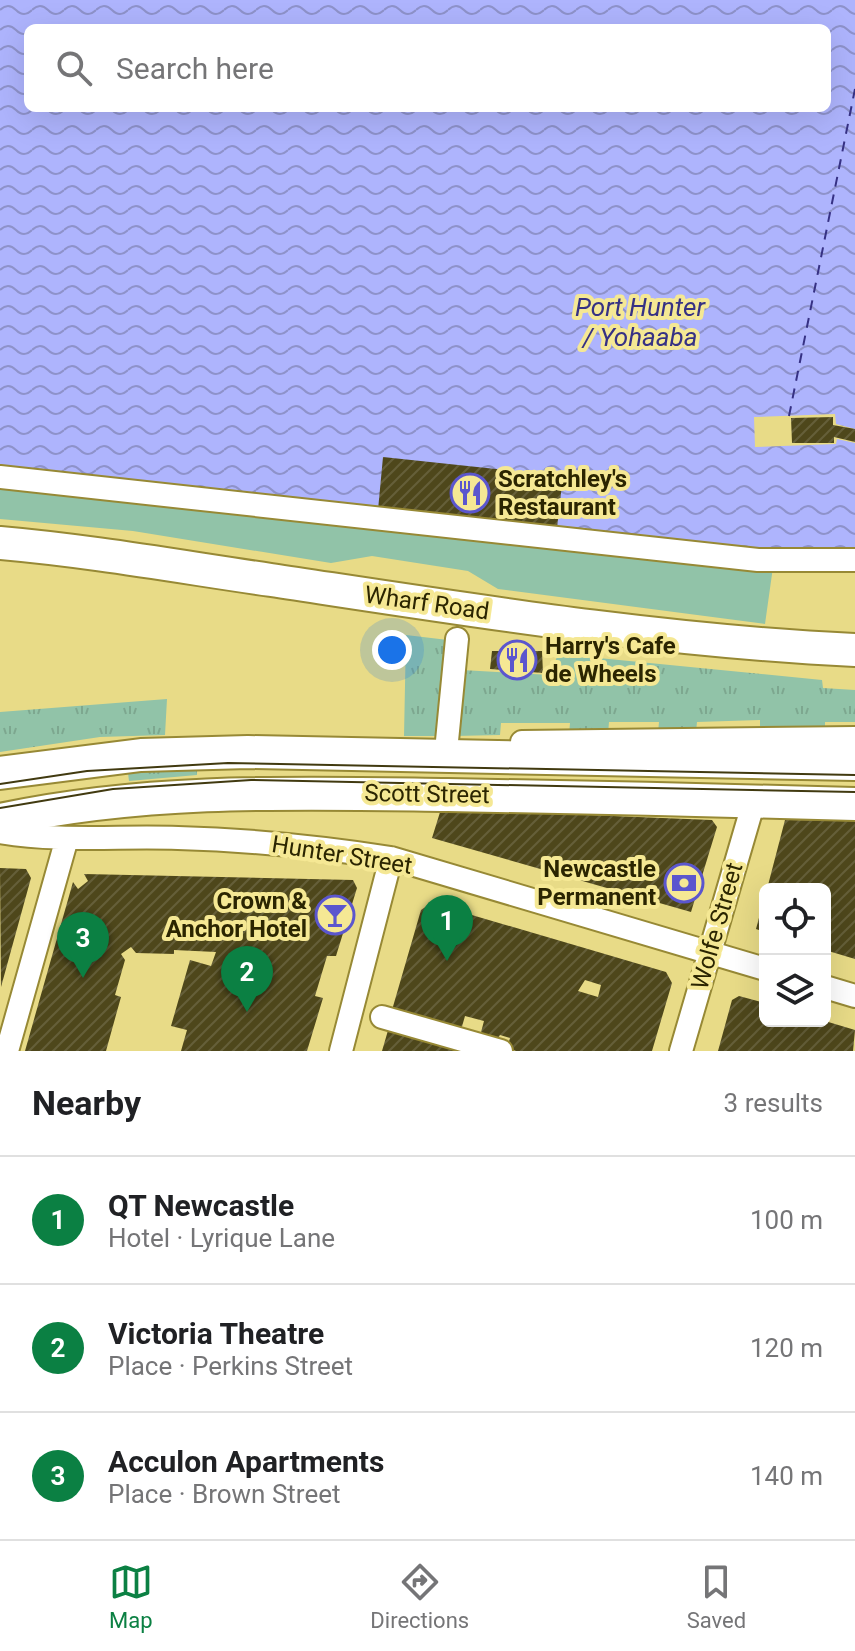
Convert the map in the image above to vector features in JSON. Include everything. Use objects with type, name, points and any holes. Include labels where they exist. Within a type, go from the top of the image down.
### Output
[{"type":"main road","name":"Wharf Road","points":[[0,543],[112,556],[446,607],[615,629],[791,647],[855,650]]},
{"type":"main road","name":"Scott Street","points":[[0,773],[141,755],[248,752],[855,764]]},
{"type":"main road","name":"Scott Street","points":[[0,820],[116,801],[227,793],[372,793],[855,804]]},
{"type":"street","points":[[0,477],[758,560],[855,560]]},
{"type":"street","points":[[446,747],[457,639]]},
{"type":"street","points":[[405,743],[446,747],[855,738]]},
{"type":"street","name":"Wolfe Street","points":[[681,1051],[754,801]]},
{"type":"street","name":"Hunter Street","points":[[0,832],[67,838],[255,841],[391,858],[759,967]]},
{"type":"street","points":[[7,1051],[67,838]]},
{"type":"street","points":[[341,1051],[391,858]]},
{"type":"street","points":[[831,989],[855,996]]},
{"type":"street","points":[[382,1017],[501,1051]]},
{"type":"green space","points":[[0,482],[773,567],[765,624],[498,589],[468,571],[372,556],[331,563],[133,531],[0,519]]},
{"type":"green space","points":[[406,635],[448,640],[438,736],[404,736]]},
{"type":"green space","points":[[558,654],[822,680],[823,688],[855,690],[855,722],[825,722],[825,731],[760,732],[760,720],[697,722],[696,732],[658,733],[659,722],[609,722],[608,734],[569,734],[570,723],[501,723],[500,735],[454,736],[462,670],[550,675]]},
{"type":"green space","points":[[167,699],[165,735],[100,737],[0,752],[0,712]]},
{"type":"green space","points":[[197,770],[197,775],[129,781],[128,773]]},
{"type":"water","name":"Port Hunter / Yohaaba","points":[[0,0],[855,0],[855,552],[805,553],[0,467]]},
{"type":"pier","points":[[835,414],[836,424],[855,429],[855,443],[837,439],[836,444],[755,447],[754,417]]},
{"type":"building","points":[[833,417],[833,425],[855,429],[855,442],[834,437],[834,443],[792,443],[791,418]]},
{"type":"building","name":"Scratchley's Restaurant","points":[[383,457],[563,476],[557,528],[378,510]]},
{"type":"building","name":"Harry's Cafe de Wheels","points":[[492,651],[542,651],[543,673],[490,669]]},
{"type":"building","points":[[441,809],[712,820],[717,827],[691,912],[432,838]]},
{"type":"building","points":[[785,820],[855,821],[855,959],[831,952],[831,883],[769,883]]},
{"type":"building","points":[[0,868],[26,869],[31,878],[1,987]]},
{"type":"building","points":[[84,874],[353,880],[357,888],[336,956],[327,956],[315,996],[323,998],[307,1051],[181,1051],[187,1030],[171,1026],[190,960],[211,966],[216,952],[174,950],[174,954],[136,953],[131,947],[121,954],[125,960],[115,995],[121,997],[106,1051],[25,1051],[73,882],[78,889],[88,881]]},
{"type":"building","points":[[431,903],[666,972],[672,983],[652,1051],[516,1051],[507,1048],[510,1038],[500,1035],[497,1040],[480,1036],[484,1021],[465,1016],[461,1030],[392,1010],[421,910]],"holes":[[[585,980],[601,985],[598,997],[578,991]]]},
{"type":"building","points":[[739,996],[759,1001],[759,1027],[831,1027],[831,1023],[855,1030],[853,1051],[718,1051],[732,1000]]},
{"type":"building","points":[[389,1027],[472,1051],[382,1051]]},
{"type":"ferry route","points":[[789,416],[855,89]]},
{"type":"tram line","points":[[0,784],[87,771],[228,763],[855,775]]},
{"type":"tram line","points":[[0,808],[113,789],[251,780],[855,792]]},
{"type":"place","name":"Scratchley's Restaurant","points":[[470,493]]},
{"type":"place","name":"Harry's Cafe de Wheels","points":[[517,660]]},
{"type":"place","name":"Newcastle Permanent","points":[[684,883]]},
{"type":"place","name":"Crown & Anchor Hotel","points":[[335,915]]},
{"type":"place","name":"QT Newcastle","points":[[447,961]]},
{"type":"place","name":"Acculon Apartments","points":[[83,978]]},
{"type":"place","name":"Victoria Theatre","points":[[247,1012]]}]
